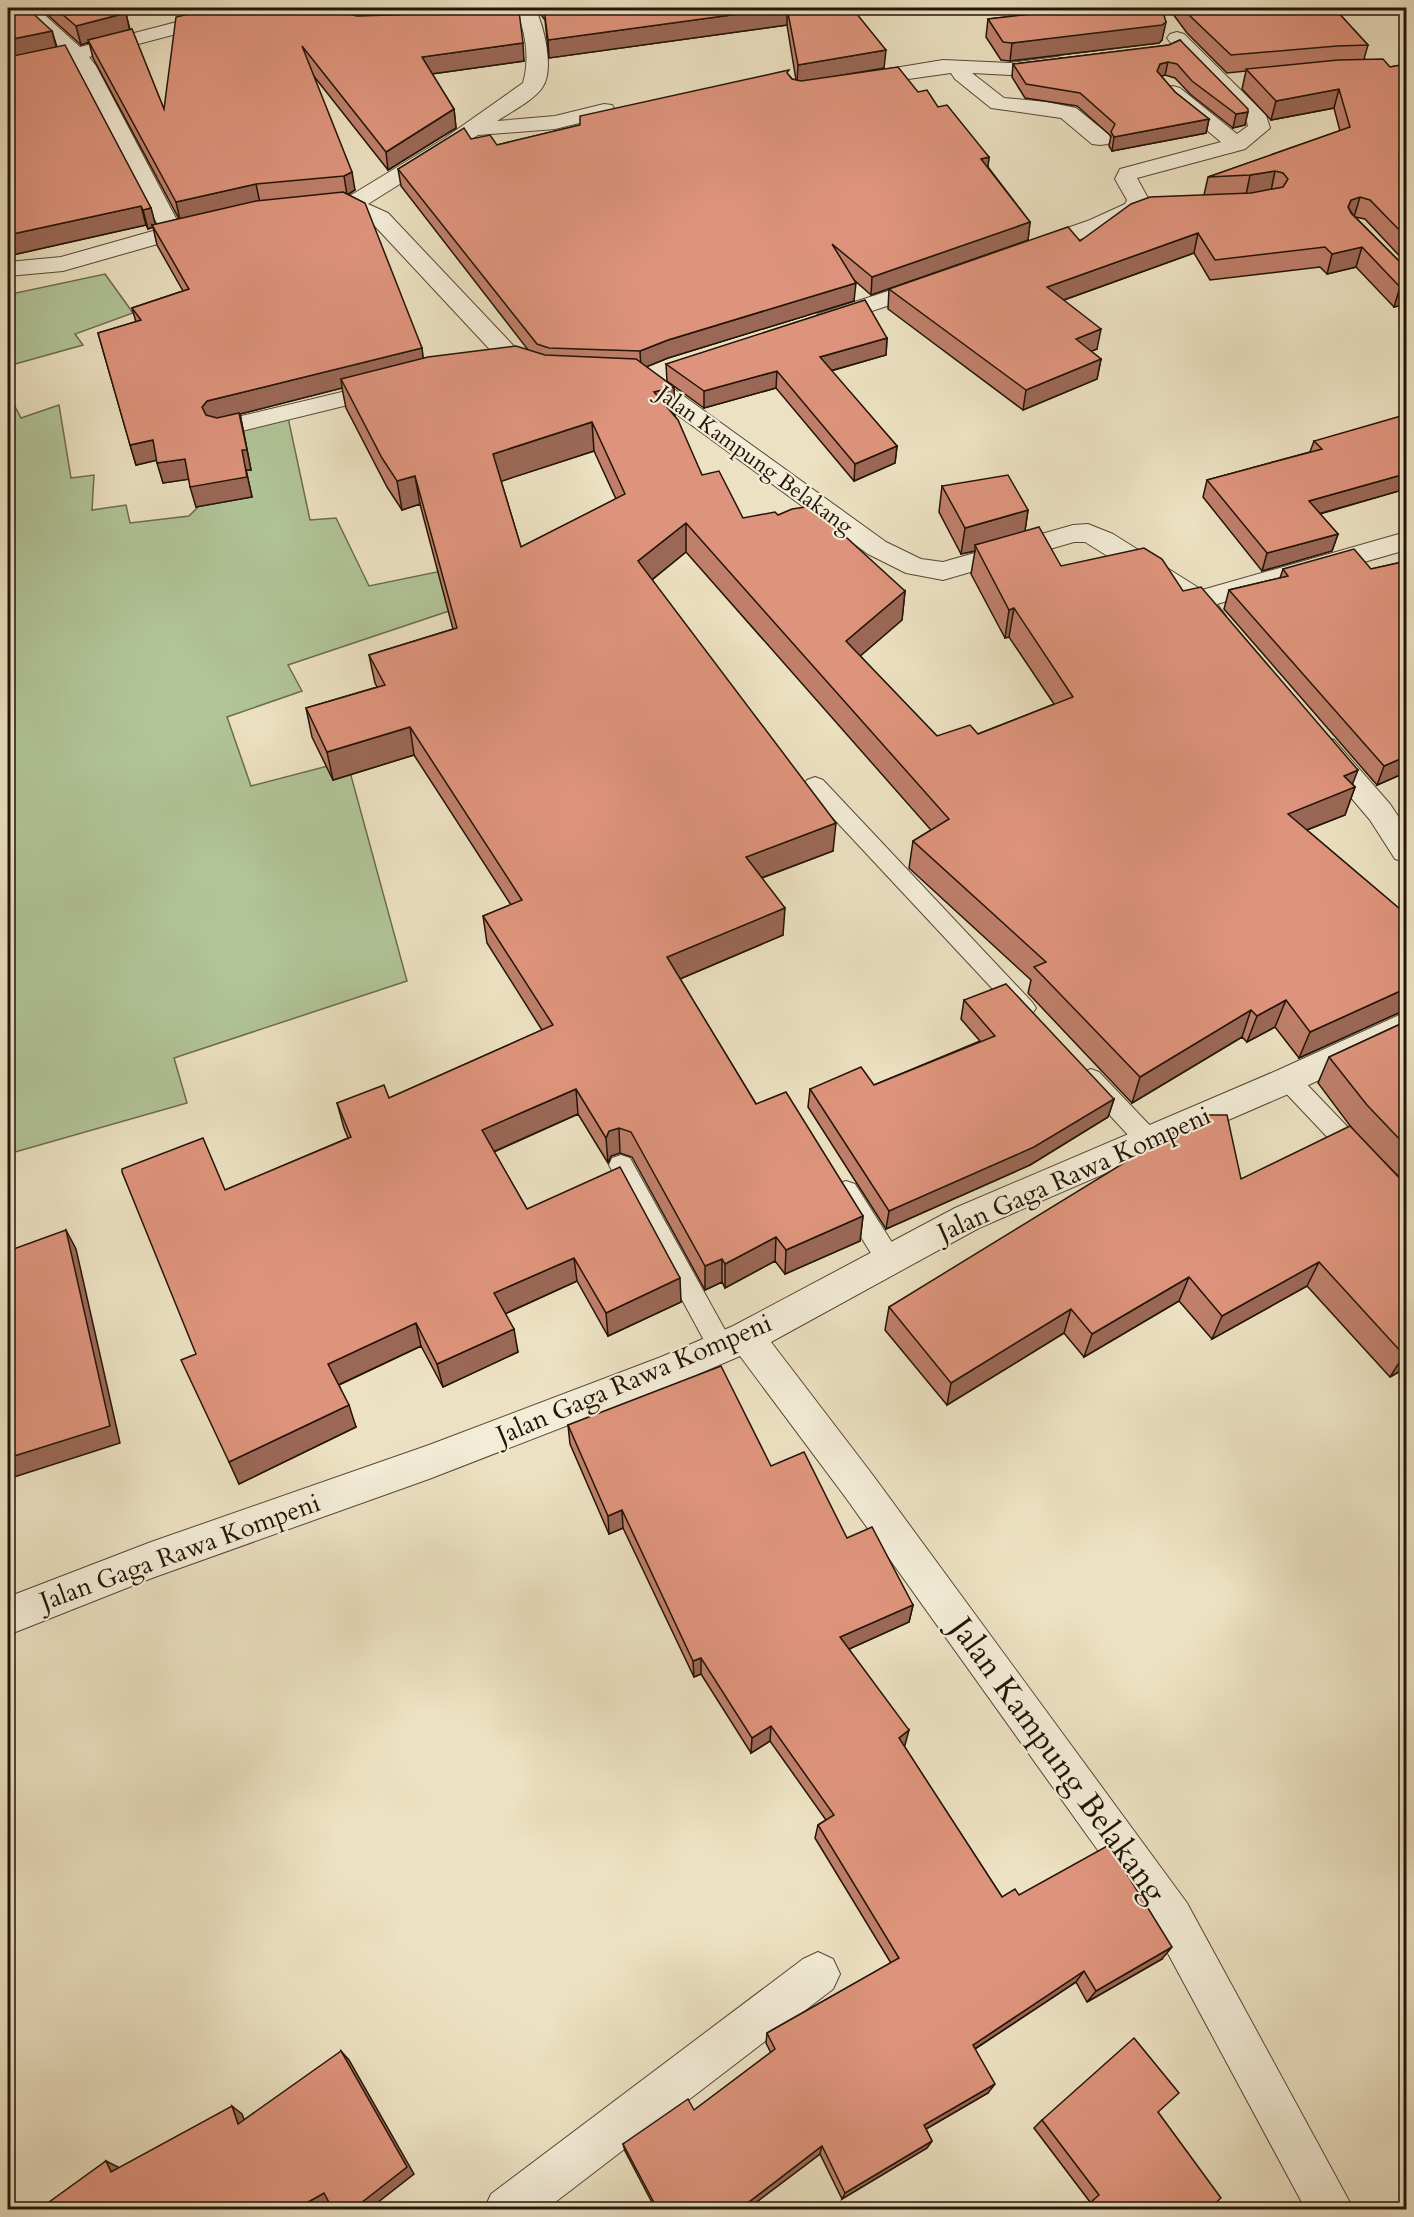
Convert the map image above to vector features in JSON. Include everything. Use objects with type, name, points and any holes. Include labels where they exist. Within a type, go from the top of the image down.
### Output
[{"type":"street","points":[[26,8],[86,66],[172,231]]},
{"type":"street","points":[[8,69],[76,54],[253,8]]},
{"type":"street","points":[[352,204],[471,129],[533,86],[537,70],[524,16]]},
{"type":"street","points":[[1008,256],[1146,208],[1138,200],[1126,179],[1128,174],[1237,144],[1257,129],[1259,123],[1231,80],[1170,37]]},
{"type":"street","points":[[834,84],[943,66],[1010,69],[1076,61]]},
{"type":"street","points":[[963,67],[962,75],[998,104],[1047,108],[1068,113],[1100,139]]},
{"type":"street","points":[[1166,83],[1181,100],[1237,144]]},
{"type":"street","points":[[471,129],[556,124],[604,110]]},
{"type":"street","points":[[302,206],[352,204],[380,218],[497,358],[547,375],[559,376]]},
{"type":"street","points":[[8,269],[63,264],[172,231],[225,219]]},
{"type":"street","points":[[803,326],[952,277]]},
{"type":"street","points":[[644,379],[669,368]]},
{"type":"street","name":"Jalan Kampung Belakang","points":[[613,378],[644,379],[877,548],[915,567],[943,571],[1073,534],[1088,533],[1104,540],[1198,600],[1228,635]]},
{"type":"street","points":[[221,428],[407,383]]},
{"type":"street","points":[[1198,600],[1407,541]]},
{"type":"street","points":[[1304,724],[1393,808],[1407,851]]},
{"type":"street","name":"Jalan Gaga Rawa Kompeni","points":[[8,1616],[152,1560],[429,1462],[674,1368],[733,1342],[967,1218],[1149,1141],[1407,1025]]},
{"type":"street","name":"Jalan Kampung Belakang","points":[[733,1342],[859,1486],[1172,1918],[1331,2210]]},
{"type":"street","points":[[507,2210],[818,1974]]},
{"type":"lane","points":[[815,785],[1035,1020]]},
{"type":"lane","points":[[1076,1063],[1149,1141]]},
{"type":"lane","points":[[1288,1080],[1407,1204]]},
{"type":"lane","points":[[621,1165],[733,1342]]},
{"type":"lane","points":[[834,1172],[889,1260]]},
{"type":"green space","points":[[105,274],[133,313],[75,334],[83,345],[8,366],[11,294]]},
{"type":"green space","points":[[8,393],[21,418],[59,405],[71,478],[94,475],[92,510],[126,505],[130,523],[189,516],[208,497],[194,425],[286,408],[310,520],[336,518],[369,586],[456,568],[470,604],[288,665],[302,691],[227,717],[251,786],[347,761],[407,981],[174,1058],[187,1103],[8,1154]]},
{"type":"building","points":[[8,8],[27,8],[52,31],[8,40]]},
{"type":"building","points":[[55,8],[124,8],[126,13],[76,26]]},
{"type":"building","points":[[214,8],[346,8],[349,14],[357,16],[519,11],[523,43],[422,57],[454,109],[386,152],[302,46],[352,172],[344,176],[256,184],[176,202],[88,40],[132,29],[164,109],[176,17]]},
{"type":"building","points":[[544,8],[783,8],[548,40]]},
{"type":"building","points":[[787,8],[852,8],[886,50],[798,65]]},
{"type":"building","points":[[1082,8],[1159,8],[1166,22],[1162,25],[1012,43],[1003,42],[988,19]]},
{"type":"building","points":[[1184,8],[1334,8],[1368,45],[1231,55]]},
{"type":"building","points":[[1180,40],[1248,109],[1248,112],[1236,114],[1192,81],[1177,64],[1168,62],[1160,64],[1157,71],[1175,92],[1209,119],[1114,137],[1111,132],[1115,124],[1080,93],[1026,84],[1013,64],[1169,45]]},
{"type":"building","points":[[65,45],[151,208],[143,210],[141,206],[8,235],[8,57]]},
{"type":"building","points":[[1383,59],[1390,67],[1407,64],[1407,238],[1370,200],[1360,197],[1351,200],[1348,207],[1351,213],[1407,267],[1407,286],[1400,287],[1362,247],[1332,254],[1325,247],[1215,260],[1198,233],[1047,287],[1101,329],[1076,339],[1101,359],[1026,390],[889,289],[1068,227],[1080,241],[1131,204],[1150,197],[1251,193],[1283,187],[1288,179],[1283,173],[1275,171],[1208,177],[1350,127],[1339,89],[1276,101],[1246,69],[1338,60]]},
{"type":"building","points":[[898,67],[918,92],[927,90],[938,107],[947,105],[989,157],[981,159],[1030,222],[872,277],[832,244],[856,283],[668,340],[640,351],[549,348],[537,344],[398,169],[464,128],[471,139],[490,135],[497,145],[580,125],[580,116],[789,70],[787,73],[792,79],[801,81]]},
{"type":"building","points":[[343,192],[365,203],[422,348],[207,401],[202,407],[206,415],[217,418],[239,413],[247,450],[242,450],[247,477],[190,487],[185,459],[157,463],[153,440],[130,445],[98,333],[141,320],[132,308],[189,289],[152,225],[256,201]]},
{"type":"building","points":[[865,300],[887,338],[820,357],[897,446],[855,464],[777,371],[704,391],[666,364]]},
{"type":"building","points":[[516,346],[545,355],[636,359],[674,387],[654,392],[678,420],[702,475],[719,471],[743,518],[775,512],[778,515],[792,509],[812,506],[905,591],[846,641],[937,736],[970,725],[978,734],[1073,697],[1014,608],[1009,610],[975,545],[1039,527],[1061,566],[1144,548],[1162,559],[1183,591],[1201,587],[1358,770],[1344,776],[1355,787],[1288,814],[1407,915],[1407,932],[1402,935],[1407,940],[1407,988],[1310,1032],[1286,1000],[1257,1016],[1251,1010],[1140,1077],[1034,967],[1046,962],[913,841],[949,819],[686,523],[638,561],[836,823],[746,857],[785,908],[667,957],[756,1104],[786,1092],[863,1216],[786,1250],[776,1237],[725,1264],[722,1259],[705,1266],[631,1132],[619,1128],[609,1131],[606,1138],[576,1089],[482,1130],[527,1209],[620,1167],[680,1278],[606,1313],[574,1258],[494,1293],[514,1329],[437,1364],[416,1323],[328,1364],[349,1405],[229,1462],[181,1360],[196,1354],[122,1169],[203,1138],[225,1190],[351,1137],[337,1103],[384,1085],[389,1098],[553,1025],[483,916],[522,900],[410,727],[327,752],[306,708],[385,685],[369,655],[457,628],[415,476],[397,481],[382,458],[341,379],[428,357]],"holes":[[[592,422],[625,494],[521,547],[493,454]]]},
{"type":"building","points":[[1401,416],[1405,474],[1309,501],[1338,534],[1267,553],[1207,480],[1322,449],[1314,441]]},
{"type":"building","points":[[1008,475],[1028,510],[965,528],[942,486]]},
{"type":"building","points":[[1354,549],[1371,569],[1407,561],[1407,756],[1384,766],[1229,590],[1288,576],[1283,569]]},
{"type":"building","points":[[1006,984],[1114,1099],[1034,1147],[889,1211],[810,1089],[861,1067],[874,1085],[995,1036],[964,1000]]},
{"type":"building","points":[[1407,1021],[1407,1147],[1367,1105],[1329,1057]]},
{"type":"building","points":[[1202,1115],[1227,1115],[1241,1179],[1350,1126],[1407,1186],[1407,1353],[1404,1355],[1319,1262],[1222,1316],[1189,1277],[1092,1334],[1071,1309],[951,1383],[889,1307]]},
{"type":"building","points":[[66,1230],[110,1426],[8,1458],[8,1251]]},
{"type":"building","points":[[721,1366],[771,1466],[804,1452],[847,1538],[872,1527],[913,1605],[840,1637],[909,1730],[899,1738],[1002,1897],[1015,1889],[1019,1895],[1109,1845],[1172,1947],[1096,1991],[1084,1971],[973,2045],[995,2084],[924,2125],[932,2141],[845,2193],[822,2146],[745,2205],[748,2210],[658,2210],[623,2144],[688,2099],[694,2110],[775,2049],[767,2033],[899,1958],[818,1825],[834,1815],[771,1726],[752,1738],[701,1658],[693,1661],[622,1510],[608,1516],[568,1425]]},
{"type":"building","points":[[1134,2038],[1179,2093],[1158,2112],[1221,2198],[1208,2210],[1082,2210],[1099,2195],[1042,2120]]},
{"type":"building","points":[[341,2051],[407,2167],[352,2210],[333,2210],[324,2193],[294,2210],[38,2210],[106,2161],[111,2172],[232,2106],[238,2124]]}]
